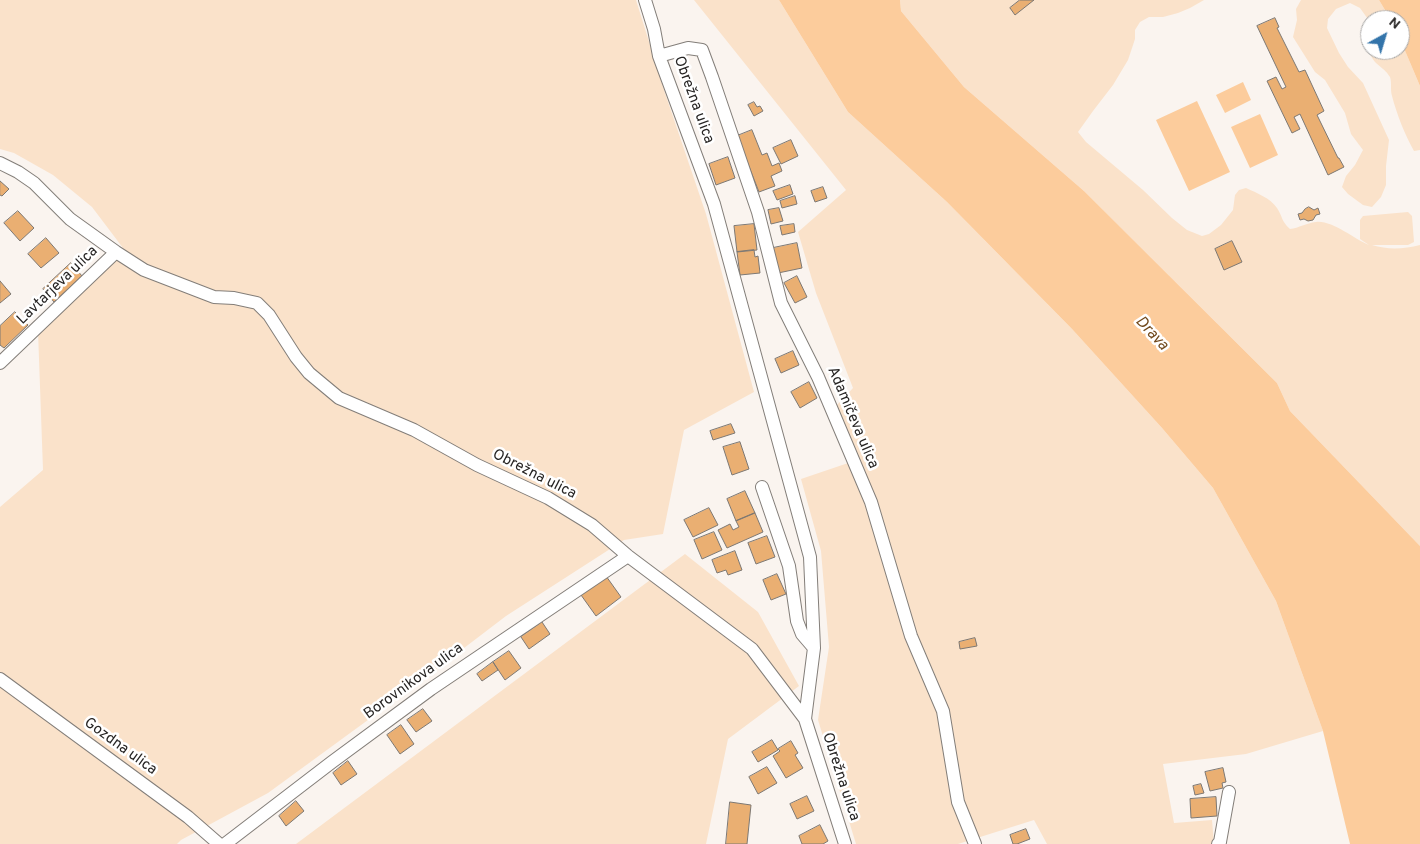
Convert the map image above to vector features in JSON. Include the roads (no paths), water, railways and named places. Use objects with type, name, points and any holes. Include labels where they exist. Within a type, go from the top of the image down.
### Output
[{"type":"street","name":"Obrežna ulica","points":[[645,0],[654,29],[659,56],[714,204],[810,557],[814,648],[804,719]]},
{"type":"street","name":"Adamičeva ulica","points":[[659,56],[688,48],[702,50],[758,212],[781,303],[818,377],[870,502],[912,636],[943,711],[958,802],[975,844]]},
{"type":"street","name":"Lavtarjeva ulica","points":[[0,163],[34,183],[70,219],[144,270],[214,297],[234,298],[257,303]]},
{"type":"street","name":"Lavtarjeva ulica","points":[[0,363],[116,252]]},
{"type":"street","name":"Obrežna ulica","points":[[257,303],[269,315],[308,373],[339,398],[414,430],[477,465],[548,498],[592,526],[628,556],[752,649],[804,719],[845,844]]},
{"type":"street","points":[[762,487],[790,566],[797,621],[802,634],[814,648]]},
{"type":"street","name":"Borovnikova ulica","points":[[225,844],[431,689],[628,556]]},
{"type":"street","name":"Gozdna ulica","points":[[0,679],[181,811],[220,844]]},
{"type":"street","points":[[1218,844],[1220,842],[1229,792]]},
{"type":"water","name":"Drava","points":[[779,0],[900,0],[901,11],[964,87],[1084,191],[1277,383],[1290,411],[1420,546],[1420,844],[1350,844],[1323,731],[1276,601],[1213,488],[1162,428],[1072,329],[947,202],[848,112]]},
{"type":"water","points":[[1379,0],[1420,0],[1420,86],[1409,60],[1410,10],[1385,10]]},
{"type":"water","points":[[1243,82],[1251,100],[1225,113],[1216,95]]},
{"type":"water","points":[[1197,101],[1230,172],[1189,191],[1156,120]]},
{"type":"water","points":[[1260,114],[1278,155],[1250,168],[1231,127]]}]
